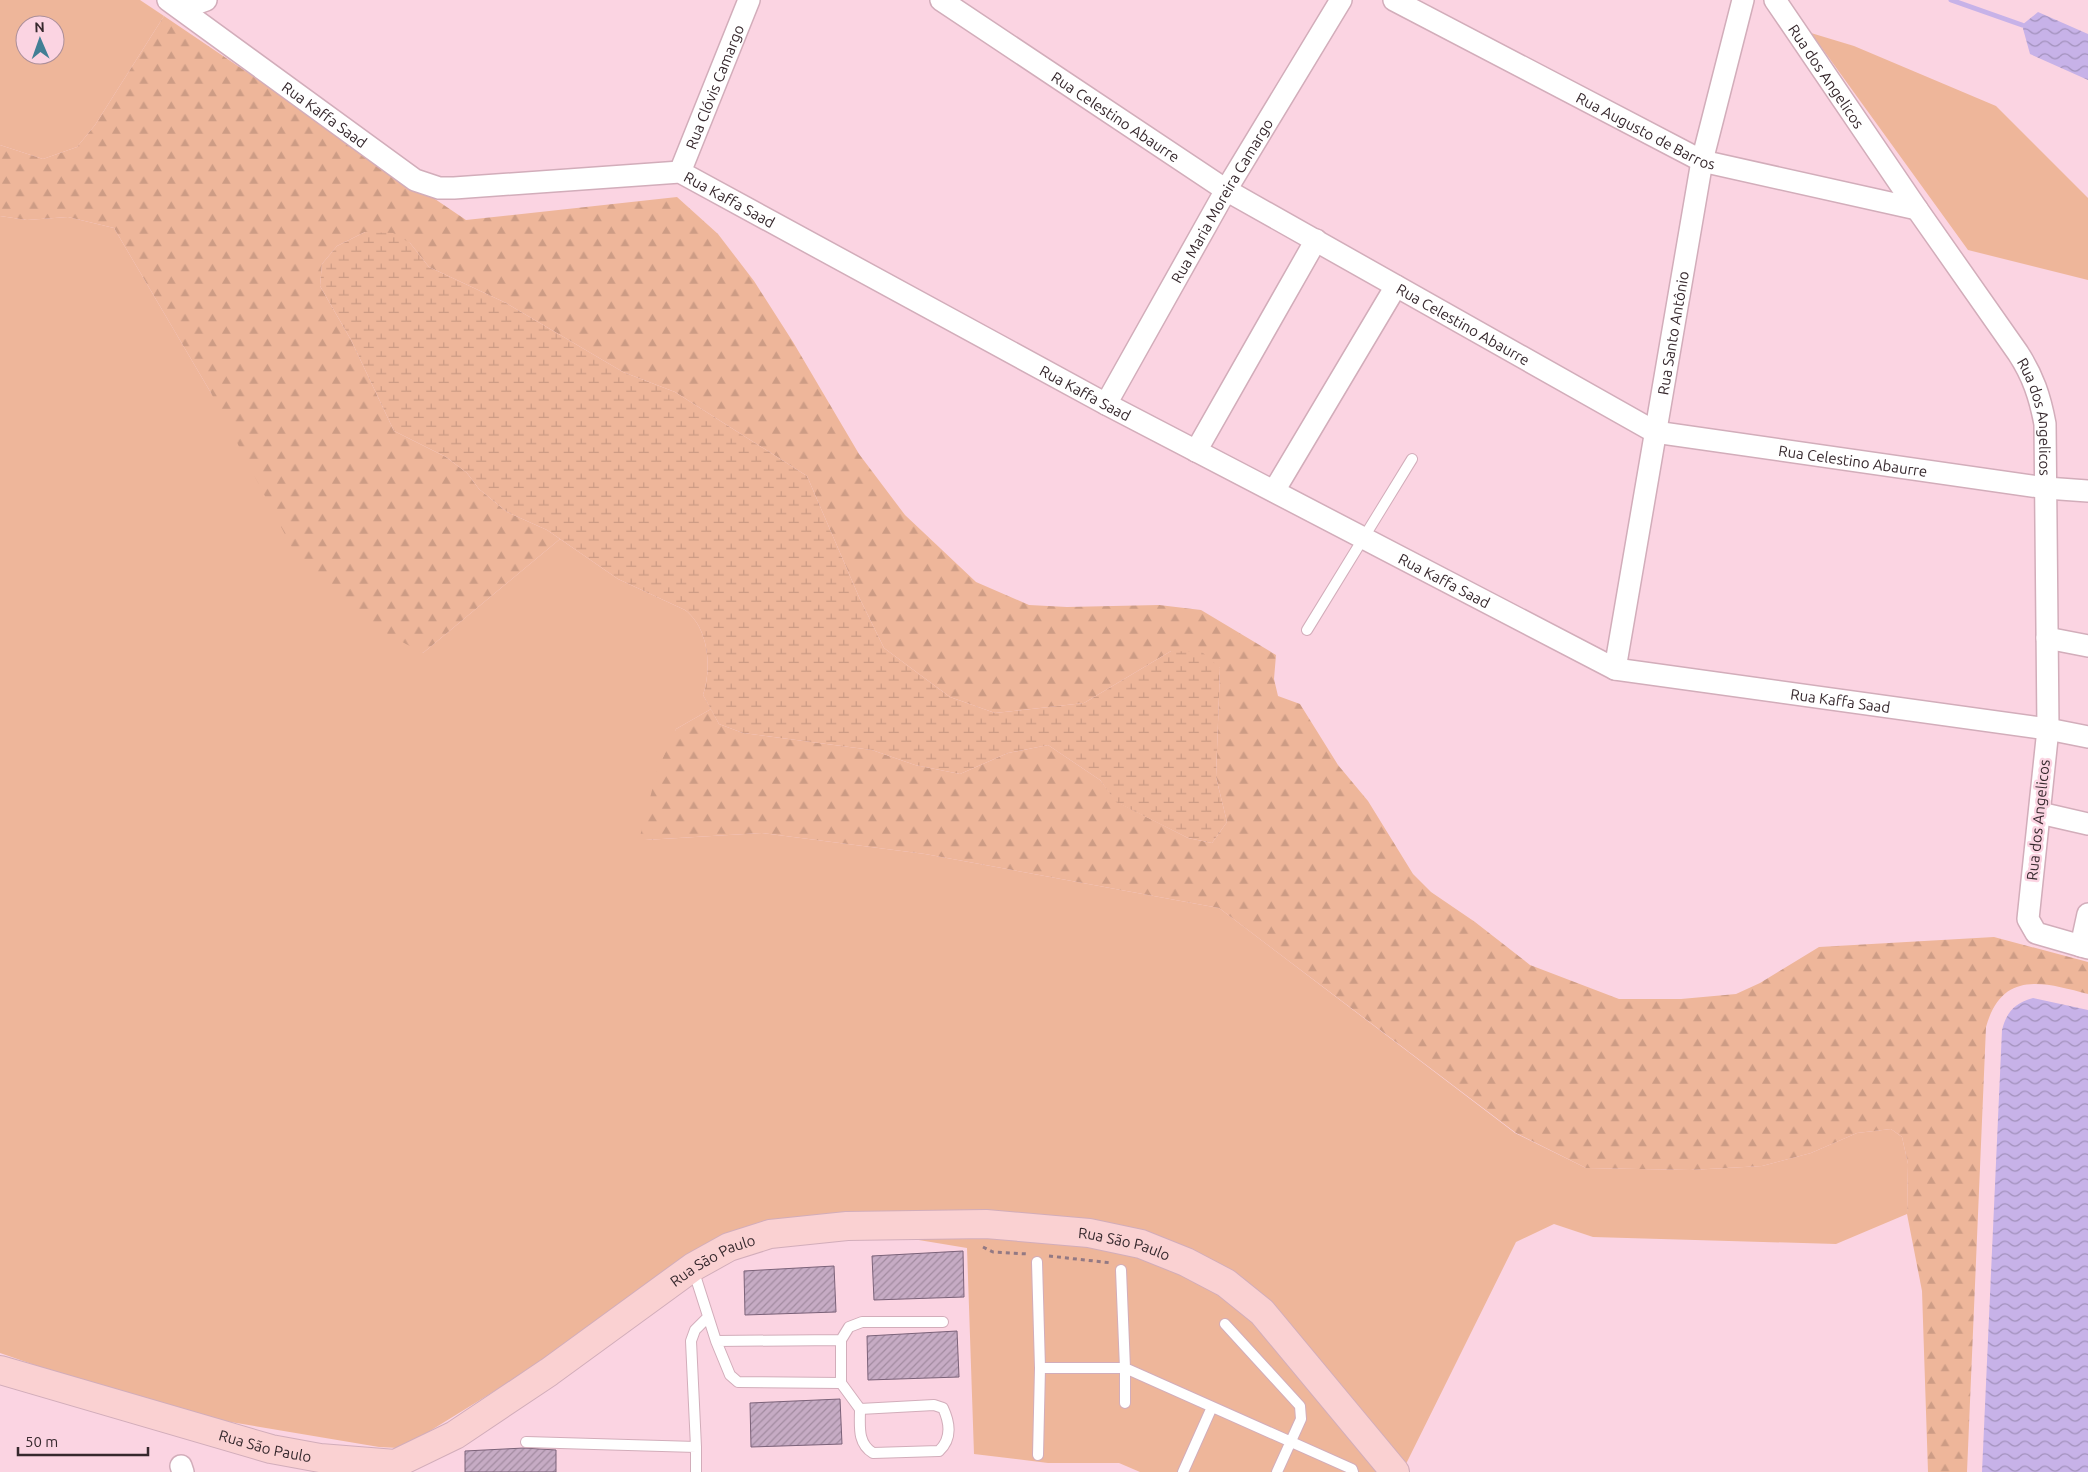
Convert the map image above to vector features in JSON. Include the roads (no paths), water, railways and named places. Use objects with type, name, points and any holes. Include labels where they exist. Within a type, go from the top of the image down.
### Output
[{"type":"street","points":[[174,4],[206,0]]},
{"type":"street","name":"Rua Clóvis Camargo","points":[[680,172],[749,0]]},
{"type":"street","name":"Rua Celestino Abaurre","points":[[941,0],[1226,190],[1655,432],[2046,488],[2088,491]]},
{"type":"street","name":"Rua Maria Moreira Camargo","points":[[1106,404],[1226,190],[1341,0]]},
{"type":"street","name":"Rua Augusto de Barros","points":[[1394,0],[1702,161],[1917,208]]},
{"type":"street","name":"Rua Santo Antônio","points":[[1615,669],[1702,161],[1743,0]]},
{"type":"street","name":"Rua dos Angelicos","points":[[1775,0],[2031,373],[2040,396],[2045,424],[2048,729],[2028,919],[2036,933],[2084,947]]},
{"type":"street","name":"Rua Kaffa Saad","points":[[174,4],[415,180],[426,185],[454,188],[680,172],[1106,404],[1615,669],[2048,729],[2088,737]]},
{"type":"street","points":[[1196,451],[1316,240]]},
{"type":"street","points":[[1274,491],[1396,286]]},
{"type":"street","points":[[2047,638],[2088,646]]},
{"type":"street","points":[[2040,813],[2088,824]]},
{"type":"street","points":[[2084,947],[2088,914]]},
{"type":"street","name":"Rua São Paulo","points":[[1,1371],[271,1449],[395,1468],[455,1435],[549,1372],[692,1267],[730,1247],[770,1234],[847,1226],[986,1224],[1089,1232],[1141,1244],[1186,1262],[1226,1283],[1262,1312],[1395,1472]]},
{"type":"lane","points":[[1307,630],[1412,459]]},
{"type":"lane","points":[[1037,1258],[1040,1368],[1038,1455]]},
{"type":"lane","points":[[692,1267],[716,1341],[730,1375],[738,1382],[841,1383]]},
{"type":"lane","points":[[1118,1267],[1125,1368],[1125,1402]]},
{"type":"lane","points":[[696,1472],[691,1341],[695,1330],[708,1317]]},
{"type":"lane","points":[[860,1409],[934,1405],[943,1408],[949,1435],[947,1443],[940,1451],[873,1453],[864,1447],[860,1439],[860,1409],[841,1383],[841,1340],[849,1327],[862,1322],[943,1322]]},
{"type":"lane","points":[[1225,1324],[1300,1406],[1301,1420],[1277,1472]]},
{"type":"lane","points":[[716,1341],[841,1340]]},
{"type":"lane","points":[[1040,1368],[1125,1368],[1352,1468],[1353,1472]]},
{"type":"lane","points":[[1183,1472],[1212,1407]]},
{"type":"lane","points":[[526,1442],[696,1447]]},
{"type":"water","points":[[2038,12],[2088,34],[2088,80],[2030,54],[2022,25]]},
{"type":"water","points":[[2033,998],[2088,1010],[2088,1472],[1982,1472],[2002,1030],[2009,1013],[2021,1002]]},
{"type":"waterway","points":[[1951,0],[2022,25]]}]
